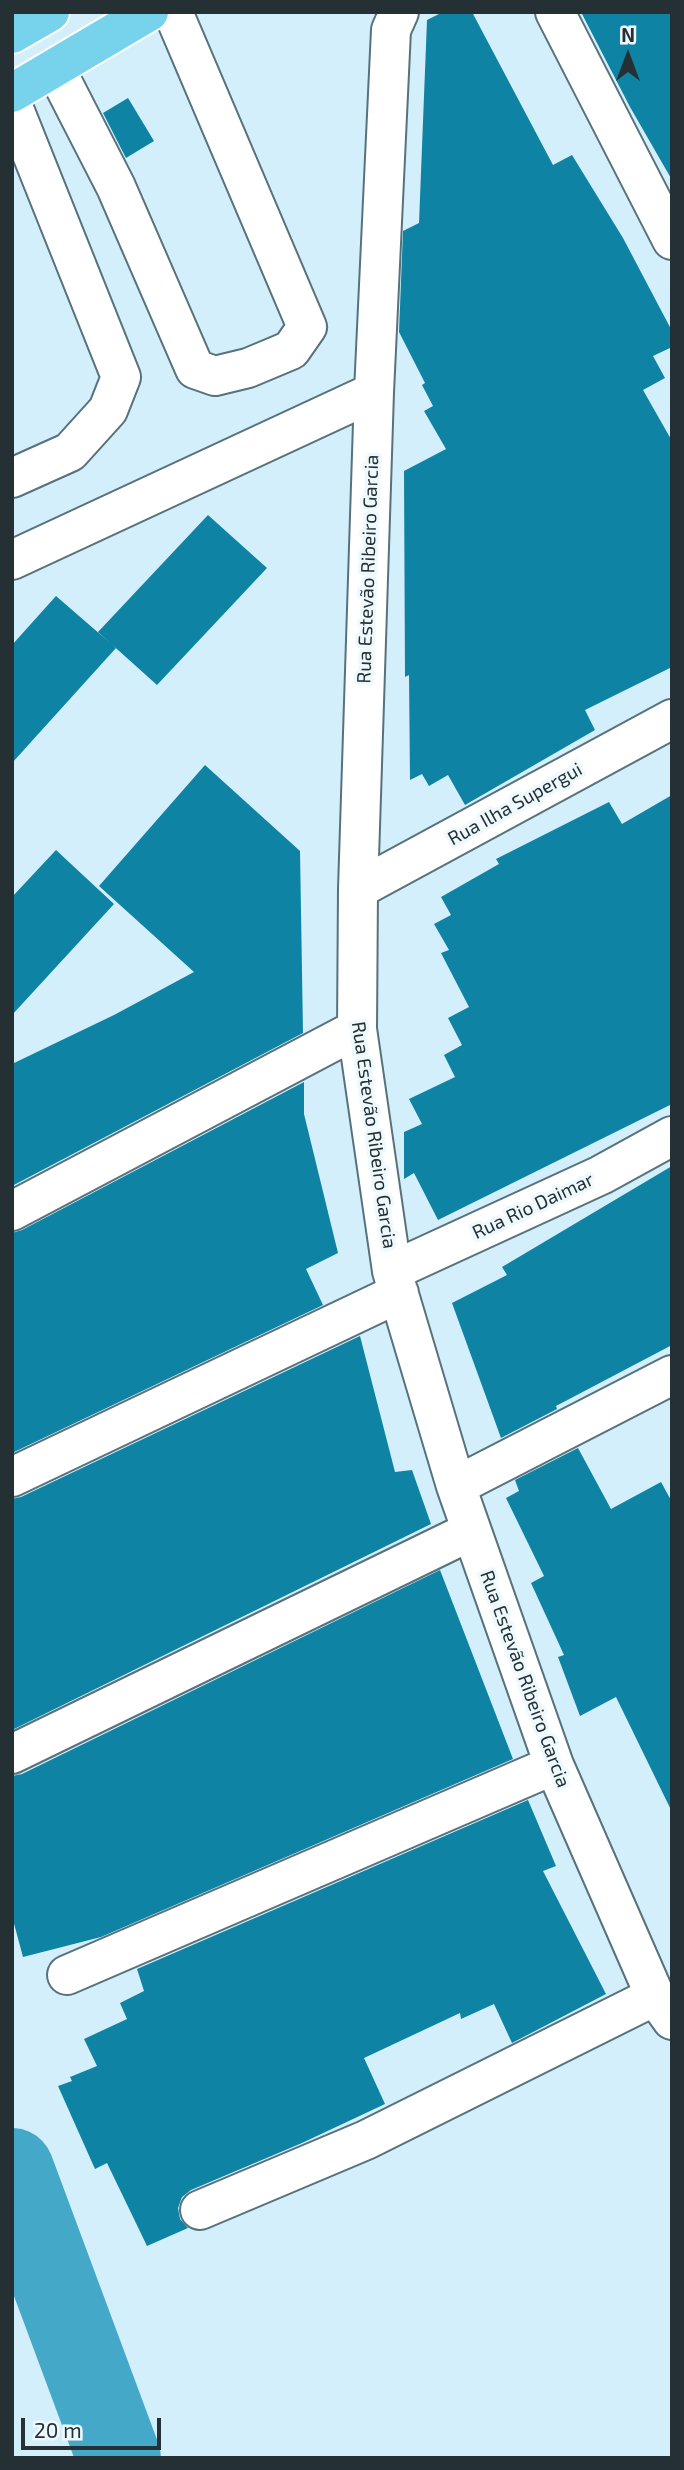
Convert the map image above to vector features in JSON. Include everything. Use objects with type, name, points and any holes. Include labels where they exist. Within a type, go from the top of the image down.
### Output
[{"type":"main road","points":[[12,93],[149,12]]},
{"type":"main road","points":[[12,34],[48,13]]},
{"type":"street","points":[[55,68],[116,187],[195,369],[215,376],[248,368],[291,350],[307,327],[173,12]]},
{"type":"street","points":[[555,12],[672,240]]},
{"type":"street","name":"Rua Estevão Ribeiro Garcia","points":[[391,18],[374,392],[358,890],[357,1030],[396,1282],[456,1486],[554,1765],[664,2008]]},
{"type":"street","points":[[12,104],[121,377],[108,410],[70,452],[12,478]]},
{"type":"street","points":[[12,560],[374,392]]},
{"type":"street","name":"Rua Ilha Supergui","points":[[358,890],[672,719]]},
{"type":"street","points":[[12,1211],[357,1030]]},
{"type":"street","name":"Rua Rio Daimar","points":[[12,1477],[396,1282],[672,1136]]},
{"type":"street","points":[[456,1486],[672,1375]]},
{"type":"street","points":[[12,1754],[471,1531]]},
{"type":"street","points":[[67,1975],[554,1765]]},
{"type":"street","points":[[200,2210],[664,2008]]},
{"type":"building","points":[[443,12],[472,12],[553,165],[572,155],[623,238],[672,331],[672,347],[653,356],[665,378],[643,390],[672,441],[672,667],[585,710],[595,730],[465,805],[448,775],[429,786],[422,774],[410,780],[409,675],[405,677],[404,471],[446,449],[424,411],[433,406],[422,385],[425,383],[399,332],[403,231],[419,223],[427,20]]},
{"type":"building","points":[[581,12],[672,12],[672,180],[630,107]]},
{"type":"building","points":[[128,98],[154,141],[126,158],[103,113]]},
{"type":"building","points":[[208,515],[267,568],[157,685],[98,632]]},
{"type":"building","points":[[56,596],[116,648],[12,763],[12,645]]},
{"type":"building","points":[[205,765],[300,851],[303,1033],[12,1186],[12,1064],[114,1015],[194,972],[99,886]]},
{"type":"building","points":[[672,795],[672,1104],[438,1220],[414,1173],[404,1179],[404,1132],[422,1124],[409,1099],[455,1077],[444,1055],[462,1045],[448,1018],[469,1007],[441,953],[449,950],[434,924],[451,915],[441,897],[499,864],[496,859],[609,802],[622,824]]},
{"type":"building","points":[[56,850],[114,904],[12,1015],[12,897]]},
{"type":"building","points":[[304,1082],[304,1114],[338,1253],[306,1269],[323,1305],[12,1453],[12,1233]]},
{"type":"building","points":[[672,1166],[672,1345],[501,1438],[452,1303],[507,1275],[502,1267]]},
{"type":"building","points":[[360,1336],[395,1472],[412,1470],[431,1524],[12,1730],[12,1499]]},
{"type":"building","points":[[578,1448],[611,1509],[661,1482],[672,1502],[672,1812],[616,1697],[580,1716],[558,1657],[564,1655],[531,1583],[544,1576],[506,1498],[519,1491],[515,1480]]},
{"type":"building","points":[[440,1570],[513,1759],[101,1937],[23,1957],[12,1916],[12,1776],[22,1774]]},
{"type":"building","points":[[528,1800],[556,1866],[543,1871],[606,1994],[512,2043],[494,2004],[461,2019],[460,2013],[364,2058],[385,2104],[191,2190],[182,2197],[178,2208],[180,2219],[188,2228],[147,2246],[107,2163],[95,2169],[58,2086],[72,2081],[70,2077],[97,2066],[84,2039],[127,2019],[120,2003],[144,1991],[137,1969]]},
{"type":"waterway","points":[[12,2170],[119,2458]]}]
